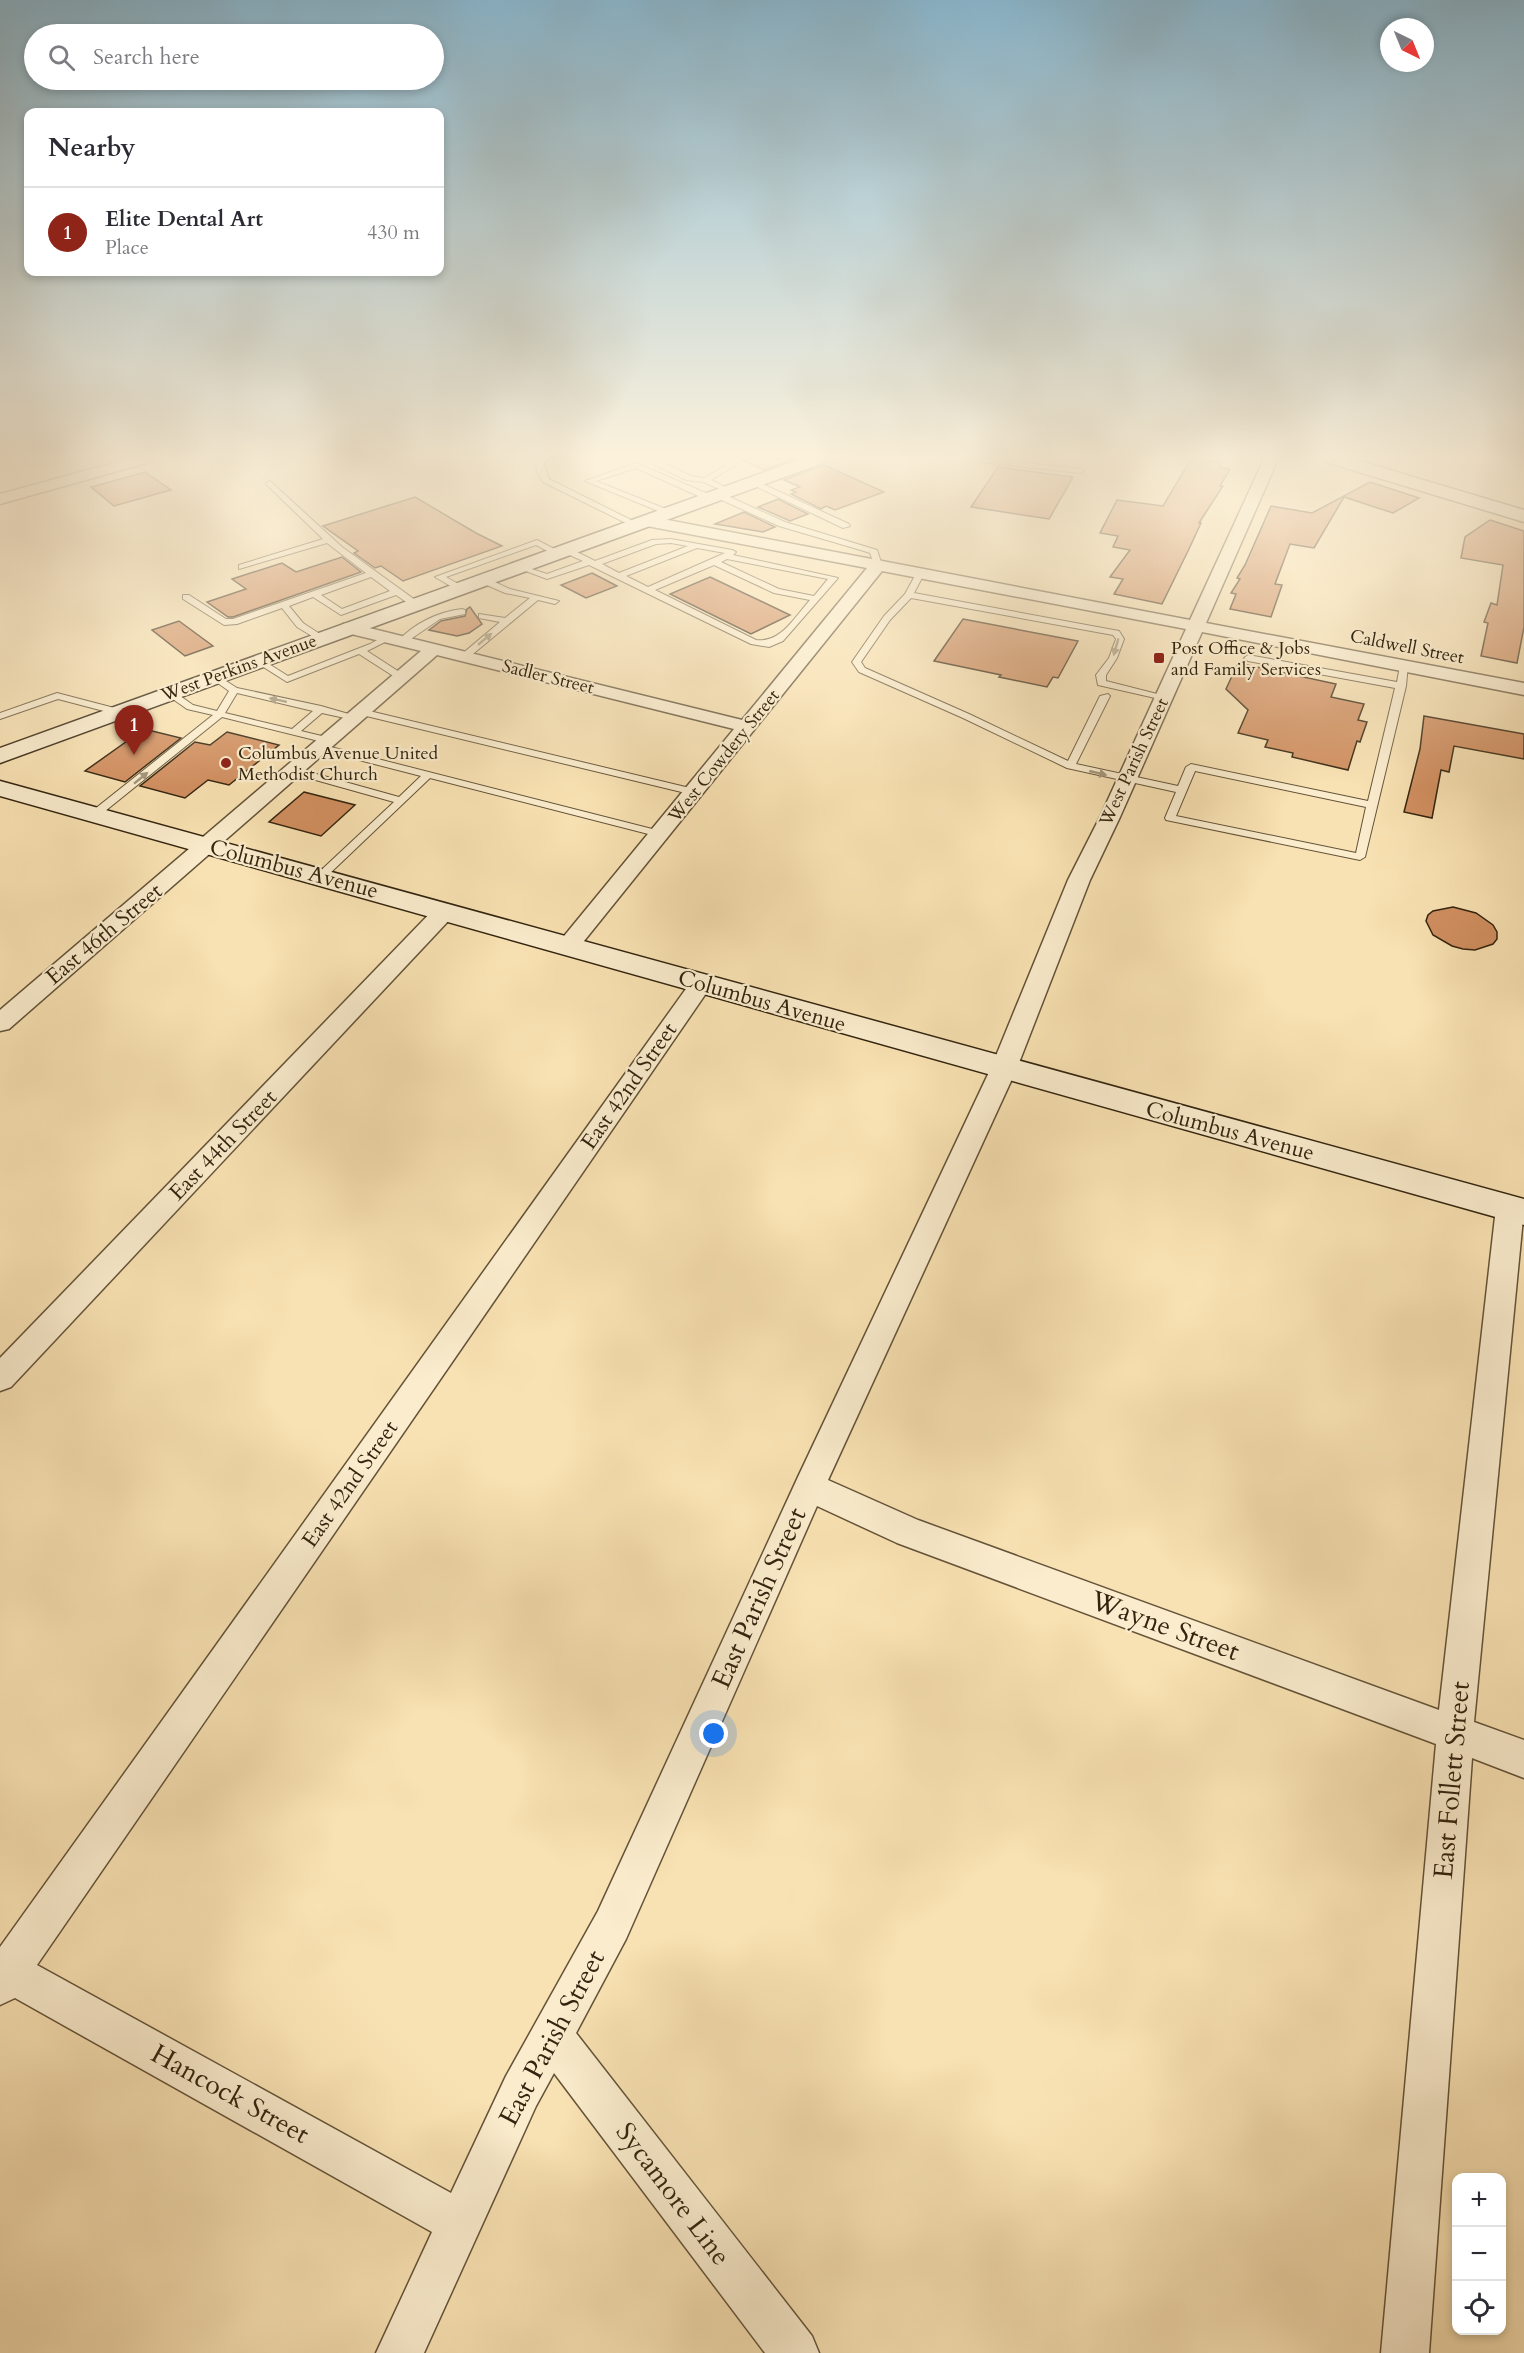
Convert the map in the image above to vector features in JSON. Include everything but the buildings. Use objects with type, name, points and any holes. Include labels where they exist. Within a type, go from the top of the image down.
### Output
[{"type":"main road","name":"West Perkins Avenue","points":[[0,756],[514,569]]},
{"type":"main road","name":"Columbus Avenue","points":[[4,792],[95,814],[321,876],[701,984],[1517,1210]]},
{"type":"street","name":"West Cowdery Street","points":[[568,946],[875,569]]},
{"type":"street","name":"Caldwell Street","points":[[896,569],[1524,689]]},
{"type":"street","name":"West Parish Street","points":[[1004,1068],[1079,879],[1127,780],[1222,569]]},
{"type":"street","name":"Sadler Street","points":[[349,628],[747,726]]},
{"type":"street","name":"East 46th Street","points":[[0,1023],[434,649]]},
{"type":"street","name":"East 44th Street","points":[[0,1378],[445,911]]},
{"type":"street","name":"East 42nd Street","points":[[3,1974],[701,984]]},
{"type":"street","name":"East Parish Street","points":[[400,2353],[521,2091],[612,1925],[809,1487],[1004,1068]]},
{"type":"street","name":"East Follett Street","points":[[1405,2353],[1455,1733],[1517,1210]]},
{"type":"street","name":"Wayne Street","points":[[809,1487],[909,1532],[1524,1759]]},
{"type":"street","name":"Hancock Street","points":[[3,1974],[459,2222]]},
{"type":"street","name":"Sycamore Line","points":[[552,2036],[795,2353]]},
{"type":"lane","points":[[362,569],[415,604]]},
{"type":"lane","points":[[459,588],[440,577],[463,569]]},
{"type":"lane","points":[[524,569],[547,577],[573,569]]},
{"type":"lane","points":[[604,569],[754,642],[763,644],[780,639],[834,578],[794,569]]},
{"type":"lane","points":[[619,576],[637,569]]},
{"type":"lane","points":[[648,590],[698,569]]},
{"type":"lane","points":[[729,569],[777,591],[816,599]]},
{"type":"lane","points":[[920,574],[909,595],[886,618],[856,662],[862,670],[966,716],[1070,766],[1182,790]]},
{"type":"lane","points":[[186,597],[224,622],[234,622],[369,575]]},
{"type":"lane","points":[[483,580],[508,591],[555,601]]},
{"type":"lane","points":[[314,594],[340,612],[396,592]]},
{"type":"lane","points":[[909,595],[1116,633],[1120,639],[1113,658],[1101,675],[1101,683],[1164,697]]},
{"type":"lane","points":[[465,657],[536,597]]},
{"type":"lane","points":[[284,605],[300,626],[320,638]]},
{"type":"lane","points":[[258,661],[287,679],[395,639],[437,616],[448,612],[462,612]]},
{"type":"lane","points":[[482,616],[506,621]]},
{"type":"lane","points":[[360,651],[401,677]]},
{"type":"lane","points":[[1248,658],[1401,687]]},
{"type":"lane","points":[[1372,805],[1191,767],[1170,818],[1360,857],[1405,666]]},
{"type":"lane","points":[[215,677],[234,690],[321,710],[358,714],[694,792]]},
{"type":"lane","points":[[95,814],[220,714],[234,690]]},
{"type":"lane","points":[[170,693],[190,706],[294,732],[323,744],[428,775],[660,834]]},
{"type":"lane","points":[[0,716],[57,696],[119,712]]},
{"type":"lane","points":[[1070,766],[1105,696]]},
{"type":"lane","points":[[294,732],[321,710]]},
{"type":"lane","points":[[291,770],[400,800]]},
{"type":"lane","points":[[321,876],[428,775]]},
{"type":"place","name":"Post Office & Jobs and Family Services","points":[[1159,658]]},
{"type":"place","name":"Elite Dental Art","points":[[134,755]]},
{"type":"place","name":"Columbus Avenue United Methodist Church","points":[[226,763]]}]
